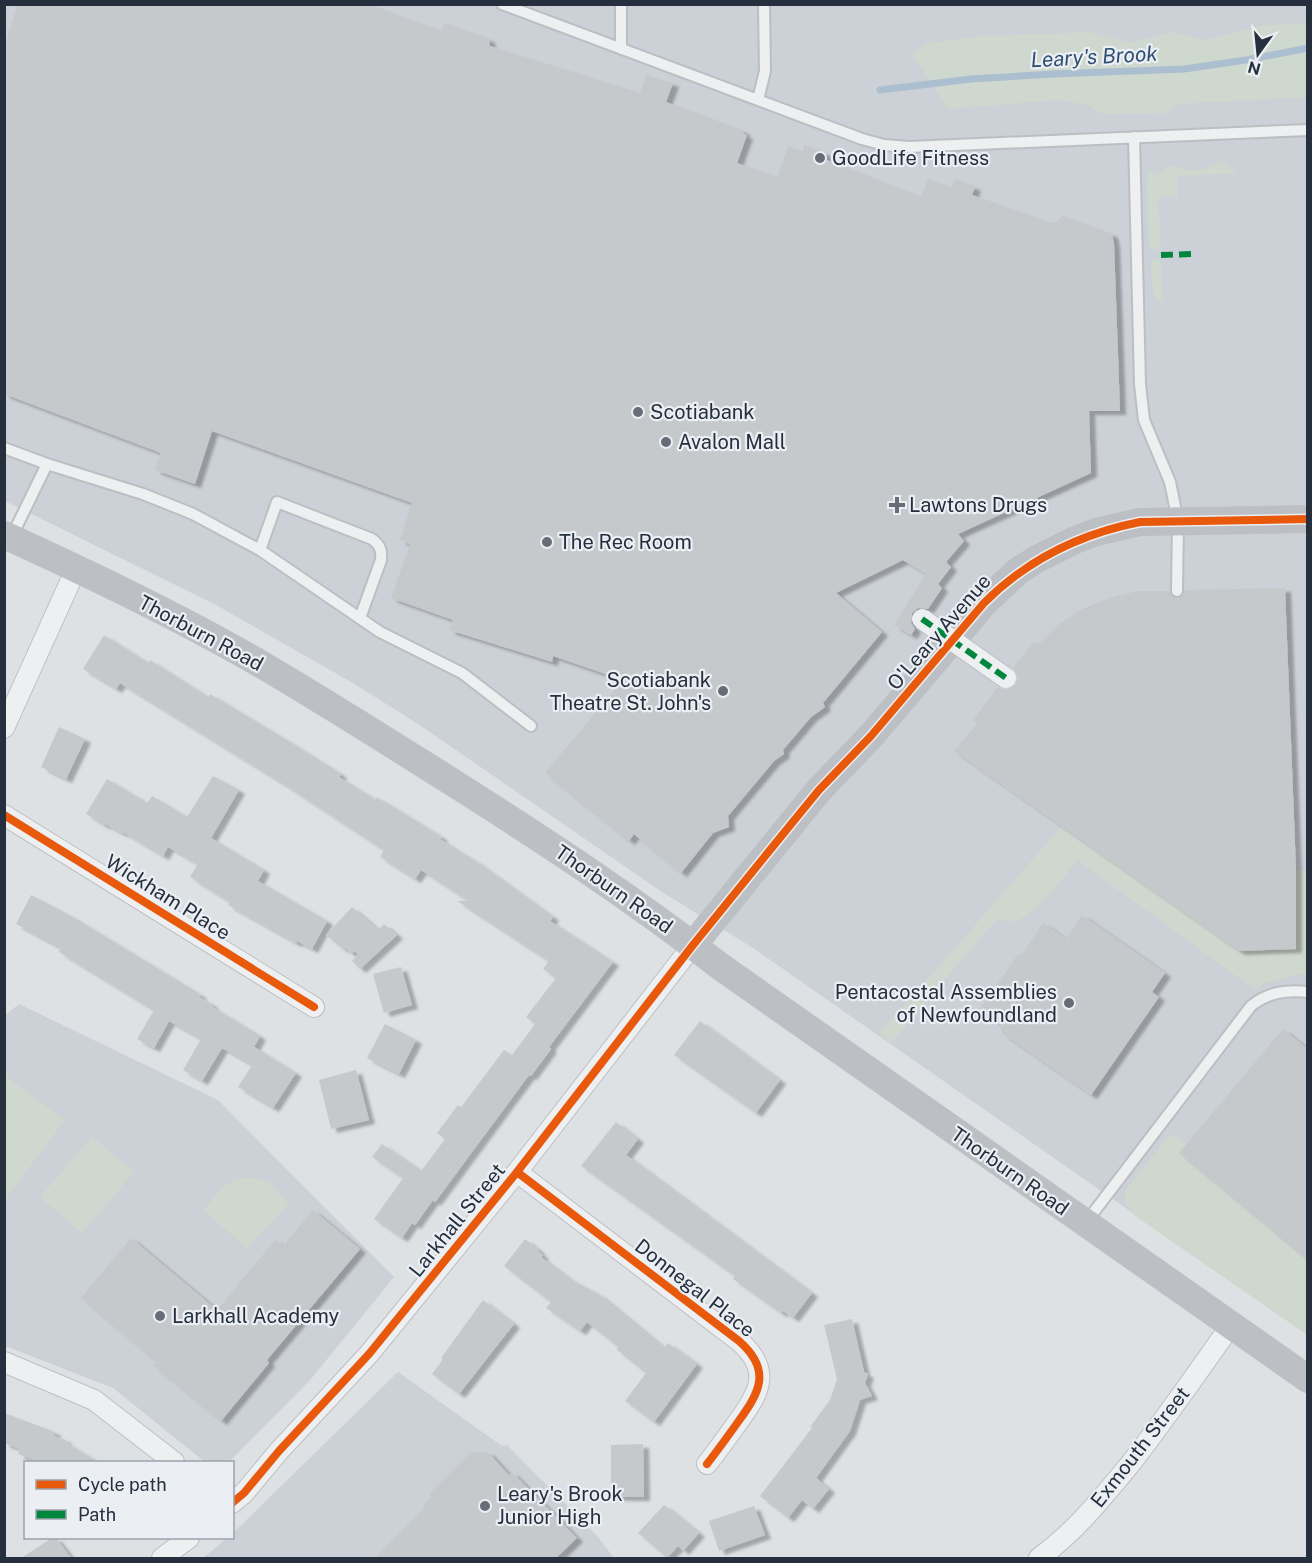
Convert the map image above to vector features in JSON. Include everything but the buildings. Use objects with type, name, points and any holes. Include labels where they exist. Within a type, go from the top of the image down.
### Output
[{"type":"main road","name":"O'Leary Avenue","points":[[693,945],[819,790],[871,736],[984,603],[1001,586],[1037,559],[1096,532],[1140,522],[1308,519]]},
{"type":"main road","name":"Thorburn Road","points":[[8,537],[76,569],[263,665],[542,839],[662,921],[721,967],[1308,1379]]},
{"type":"street","points":[[4,728],[76,569]]},
{"type":"street","points":[[922,619],[1006,678]]},
{"type":"street","name":"Wickham Place","points":[[4,815],[314,1007]]},
{"type":"street","name":"Larkhall Street","points":[[234,1501],[369,1354],[517,1172],[693,945]]},
{"type":"street","name":"Donnegal Place","points":[[517,1172],[739,1341],[754,1357],[759,1377],[756,1395],[707,1464]]},
{"type":"street","name":"Exmouth Street","points":[[1039,1558],[1072,1531],[1114,1484],[1231,1325]]},
{"type":"street","points":[[4,1362],[94,1400],[173,1461]]},
{"type":"street","points":[[162,1558],[188,1539]]},
{"type":"lane","points":[[502,4],[862,139],[884,145],[909,147],[1308,130]]},
{"type":"lane","points":[[621,4],[621,49]]},
{"type":"lane","points":[[758,100],[765,71],[764,4]]},
{"type":"lane","points":[[1134,137],[1139,363],[1144,420],[1170,482],[1178,521],[1177,591]]},
{"type":"lane","points":[[4,447],[47,464],[143,494],[193,514],[260,550],[380,632],[462,673],[531,726]]},
{"type":"lane","points":[[8,537],[47,464]]},
{"type":"lane","points":[[260,550],[277,502],[372,539],[379,545],[382,552],[381,560],[360,618]]},
{"type":"lane","points":[[1085,1224],[1251,1006],[1267,995],[1308,992]]},
{"type":"shaded area","points":[[5,5],[1307,5],[1306,1334],[753,948],[662,892],[421,726],[353,683],[216,605],[5,501]]},
{"type":"shaded area","points":[[1307,23],[1307,97],[1177,104],[1167,113],[1102,114],[1088,105],[1059,100],[948,109],[913,55],[924,44],[982,36],[1089,32],[1131,43],[1170,32],[1205,40],[1264,25]]},
{"type":"shaded area","points":[[1222,162],[1227,163],[1236,174],[1177,176],[1178,197],[1158,197],[1161,249],[1149,249],[1147,184],[1149,169],[1157,177],[1172,166],[1197,170]]},
{"type":"shaded area","points":[[1151,260],[1161,260],[1163,303],[1153,296]]},
{"type":"shaded area","points":[[1061,827],[1239,951],[1296,949],[1296,870],[1307,870],[1307,973],[1266,983],[1254,989],[1077,860],[1049,894],[1024,917],[1016,921],[996,920],[891,1043],[879,1034]]},
{"type":"shaded area","points":[[19,1004],[218,1100],[394,1277],[311,1379],[230,1461],[204,1461],[113,1388],[5,1346],[4,1016]]},
{"type":"shaded area","points":[[4,1075],[65,1120],[5,1200],[4,1200]]},
{"type":"shaded area","points":[[92,1136],[134,1172],[82,1233],[40,1197]]},
{"type":"shaded area","points":[[1176,1136],[1186,1144],[1179,1153],[1307,1260],[1306,1334],[1135,1216],[1125,1203],[1125,1191],[1168,1137]]},
{"type":"shaded area","points":[[242,1177],[269,1181],[289,1203],[247,1249],[204,1210],[223,1186]]},
{"type":"shaded area","points":[[398,1372],[502,1446],[507,1445],[598,1537],[614,1558],[203,1558],[226,1539],[234,1539],[234,1532]]},
{"type":"waterway","name":"Leary's Brook","points":[[880,90],[971,79],[1184,69],[1308,48]]},
{"type":"marked path","points":[[1161,255],[1193,254]]},
{"type":"marked path","points":[[922,619],[1006,678]]},
{"type":"cycle path","points":[[234,1501],[369,1354],[517,1172],[693,945],[819,790],[871,736],[984,603],[1001,587],[1037,561],[1075,541],[1140,522],[1308,519]]},
{"type":"cycle path","points":[[4,815],[314,1007]]},
{"type":"cycle path","points":[[517,1172],[739,1341],[756,1362],[759,1371],[757,1391],[746,1411],[707,1464]]},
{"type":"place","name":"GoodLife Fitness","points":[[820,158]]},
{"type":"place","name":"Scotiabank","points":[[638,412]]},
{"type":"place","name":"Avalon Mall","points":[[666,442]]},
{"type":"place","name":"Lawtons Drugs","points":[[897,505]]},
{"type":"place","name":"The Rec Room","points":[[547,542]]},
{"type":"place","name":"Scotiabank Theatre St. John's","points":[[723,691]]},
{"type":"place","name":"Pentacostal Assemblies of Newfoundland","points":[[1069,1003]]},
{"type":"place","name":"Larkhall Academy","points":[[160,1316]]},
{"type":"place","name":"Leary's Brook Junior High","points":[[485,1506]]}]
